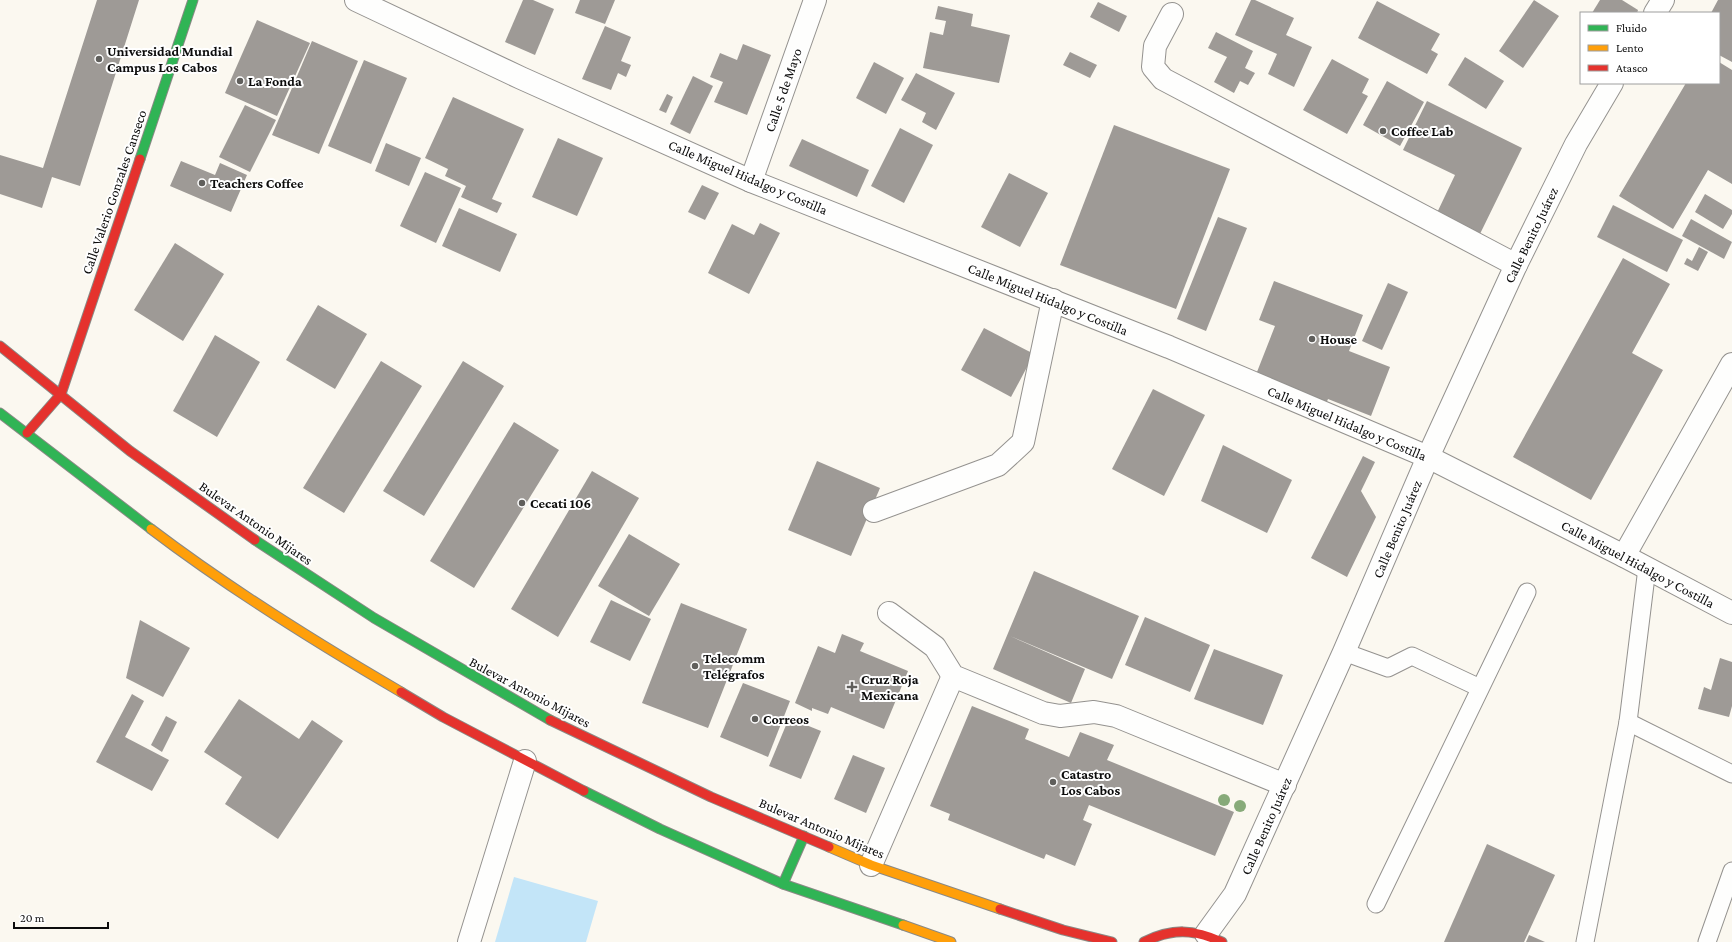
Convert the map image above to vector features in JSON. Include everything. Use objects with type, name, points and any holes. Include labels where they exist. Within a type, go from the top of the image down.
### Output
[{"type":"main road","name":"Calle Valerio Gonzales Canseco","points":[[62,394],[194,0]]},
{"type":"main road","name":"Bulevar Antonio Mijares","points":[[0,346],[62,394],[130,450],[252,538],[386,626],[541,716],[711,797],[871,865],[1063,930],[1112,942]]},
{"type":"main road","points":[[27,433],[62,394]]},
{"type":"main road","points":[[0,413],[156,532],[252,600],[343,658],[443,717],[525,761],[660,829],[783,884],[951,942]]},
{"type":"main road","points":[[783,884],[804,836]]},
{"type":"main road","points":[[1144,942],[1156,935],[1173,930],[1190,930],[1214,938]]},
{"type":"street","name":"Calle Miguel Hidalgo y Costilla","points":[[356,0],[521,78],[752,181],[1169,347],[1428,457],[1624,556],[1732,613]]},
{"type":"street","name":"Calle 5 de Mayo","points":[[752,181],[815,0]]},
{"type":"street","points":[[1656,12],[1663,0]]},
{"type":"street","points":[[1172,14],[1155,46],[1152,67],[1162,79],[1516,265]]},
{"type":"street","name":"Calle Benito Juárez","points":[[1214,938],[1285,785],[1428,457],[1516,265],[1576,144],[1611,84]]},
{"type":"street","points":[[874,511],[998,464],[1023,442],[1053,300]]},
{"type":"street","points":[[1624,556],[1732,364]]},
{"type":"street","points":[[890,613],[935,647],[953,676],[1043,713],[1060,716],[1094,712],[1116,716],[1285,785]]},
{"type":"street","points":[[871,865],[953,676]]},
{"type":"street","points":[[469,942],[525,761]]},
{"type":"lane","points":[[1585,942],[1628,722],[1647,568]]},
{"type":"lane","points":[[1376,904],[1527,592]]},
{"type":"lane","points":[[1344,652],[1388,668],[1412,656],[1480,688]]},
{"type":"lane","points":[[1628,722],[1732,774]]},
{"type":"lane","points":[[1707,942],[1732,871]]},
{"type":"water","points":[[514,877],[598,901],[586,942],[495,942]]},
{"type":"building","name":"Universidad Mundial Campus Los Cabos","points":[[97,0],[139,0],[80,186],[52,177],[42,208],[0,194],[0,155],[43,168]]},
{"type":"building","points":[[523,0],[533,0],[554,9],[535,55],[505,42]]},
{"type":"building","points":[[580,0],[615,0],[605,24],[575,13]]},
{"type":"building","points":[[1251,0],[1255,0],[1294,18],[1286,35],[1312,47],[1294,87],[1268,74],[1277,54],[1235,35]]},
{"type":"building","points":[[1534,0],[1559,16],[1523,68],[1499,51]]},
{"type":"building","points":[[1600,0],[1622,0],[1638,10],[1637,12],[1593,12]]},
{"type":"building","points":[[1718,0],[1732,0],[1732,62],[1720,56],[1720,12],[1712,12]]},
{"type":"building","points":[[1377,1],[1440,34],[1431,50],[1438,54],[1427,74],[1358,38]]},
{"type":"building","points":[[1098,2],[1127,16],[1119,32],[1090,17]]},
{"type":"building","points":[[938,6],[973,14],[971,26],[1010,35],[999,83],[923,68],[930,32],[943,35],[946,21],[935,19]]},
{"type":"building","points":[[257,20],[310,43],[277,116],[225,93]]},
{"type":"building","points":[[605,26],[631,37],[621,61],[631,65],[626,77],[618,73],[611,90],[582,79]]},
{"type":"building","points":[[1216,32],[1253,51],[1245,68],[1255,73],[1248,85],[1240,81],[1234,93],[1214,82],[1227,57],[1208,48]]},
{"type":"building","points":[[312,41],[358,61],[319,154],[272,135]]},
{"type":"building","points":[[743,44],[771,55],[747,115],[714,102],[723,82],[710,77],[720,53],[737,60]]},
{"type":"building","points":[[1070,52],[1097,65],[1090,78],[1063,65]]},
{"type":"building","points":[[1465,57],[1504,81],[1486,109],[1448,85]]},
{"type":"building","points":[[1332,59],[1369,79],[1362,93],[1368,96],[1347,134],[1303,110]]},
{"type":"building","points":[[364,60],[407,78],[371,164],[328,146]]},
{"type":"building","points":[[874,62],[904,78],[886,114],[856,98]]},
{"type":"building","points":[[1720,63],[1732,70],[1732,184],[1708,170],[1673,229],[1619,196],[1685,84],[1720,84]]},
{"type":"building","points":[[916,73],[955,93],[936,130],[922,122],[926,113],[901,100]]},
{"type":"building","points":[[693,76],[713,86],[690,134],[670,124]]},
{"type":"building","points":[[1387,81],[1424,102],[1400,146],[1363,125]]},
{"type":"building","points":[[667,94],[673,97],[666,113],[659,110]]},
{"type":"building","points":[[453,97],[524,129],[492,199],[502,203],[497,213],[461,197],[466,186],[445,176],[448,169],[425,158]]},
{"type":"building","points":[[1427,101],[1522,148],[1478,238],[1435,217],[1455,175],[1403,150]]},
{"type":"building","points":[[245,105],[276,120],[250,172],[219,157]]},
{"type":"building","points":[[1114,125],[1230,169],[1176,309],[1060,265]]},
{"type":"building","points":[[900,128],[933,145],[904,203],[871,186]]},
{"type":"building","points":[[558,138],[603,158],[577,216],[532,197]]},
{"type":"building","points":[[802,139],[869,170],[857,197],[789,166]]},
{"type":"building","points":[[386,143],[421,158],[409,186],[375,171]]},
{"type":"building","points":[[181,161],[215,175],[220,163],[247,175],[231,212],[170,186]]},
{"type":"building","points":[[425,172],[461,188],[436,243],[400,226]]},
{"type":"building","points":[[1009,173],[1048,193],[1020,247],[981,227]]},
{"type":"building","points":[[702,185],[719,193],[705,220],[688,212]]},
{"type":"building","points":[[1705,194],[1732,210],[1732,214],[1723,229],[1695,212]]},
{"type":"building","points":[[1613,205],[1683,240],[1667,272],[1597,237]]},
{"type":"building","points":[[459,208],[517,234],[500,272],[442,246]]},
{"type":"building","points":[[1218,217],[1247,228],[1206,331],[1177,319]]},
{"type":"building","points":[[1691,219],[1732,242],[1724,259],[1682,236]]},
{"type":"building","points":[[760,223],[780,233],[749,294],[708,273],[732,224],[754,235]]},
{"type":"building","points":[[175,243],[224,274],[183,341],[134,310]]},
{"type":"building","points":[[1699,247],[1708,252],[1698,271],[1684,264],[1687,258],[1692,261]]},
{"type":"building","points":[[1623,258],[1670,284],[1632,353],[1663,370],[1591,500],[1513,457]]},
{"type":"building","name":"House","points":[[1274,281],[1363,315],[1349,351],[1390,367],[1371,416],[1328,399],[1326,404],[1255,377],[1275,326],[1259,320]]},
{"type":"building","points":[[1388,283],[1408,292],[1382,350],[1362,341]]},
{"type":"building","points":[[318,305],[367,334],[335,389],[286,360]]},
{"type":"building","points":[[984,328],[1034,354],[1011,397],[961,370]]},
{"type":"building","points":[[215,335],[260,362],[217,437],[173,411]]},
{"type":"building","points":[[381,361],[422,386],[344,513],[303,488]]},
{"type":"building","points":[[463,361],[504,386],[424,516],[383,491]]},
{"type":"building","points":[[1153,389],[1205,415],[1164,496],[1112,469]]},
{"type":"building","points":[[514,422],[559,450],[474,588],[430,561]]},
{"type":"building","points":[[1223,445],[1292,480],[1267,533],[1201,501]]},
{"type":"building","points":[[1363,456],[1375,462],[1361,491],[1376,517],[1347,577],[1311,558]]},
{"type":"building","points":[[817,461],[880,488],[851,556],[788,530]]},
{"type":"building","points":[[592,471],[639,498],[558,637],[511,609]]},
{"type":"building","points":[[629,534],[680,564],[649,616],[598,586]]},
{"type":"building","points":[[1034,571],[1139,616],[1112,679],[1010,636],[1085,669],[1071,703],[993,669]]},
{"type":"building","points":[[611,600],[651,619],[630,661],[590,642]]},
{"type":"building","name":"Telecomm Telégrafos","points":[[681,603],[747,629],[708,728],[642,703]]},
{"type":"building","points":[[1145,617],[1210,645],[1190,692],[1125,665]]},
{"type":"building","points":[[140,620],[190,648],[163,697],[126,678]]},
{"type":"building","name":"Cruz Roja Mexicana","points":[[842,634],[864,643],[860,651],[908,671],[884,729],[831,707],[828,714],[812,708],[812,711],[795,703],[818,646],[835,653]]},
{"type":"building","points":[[1214,649],[1283,675],[1263,725],[1194,699]]},
{"type":"building","points":[[1720,658],[1732,662],[1732,706],[1729,717],[1698,709],[1704,687],[1711,690]]},
{"type":"building","name":"Correos","points":[[743,683],[790,701],[768,757],[720,737]]},
{"type":"building","points":[[132,694],[144,701],[125,737],[169,760],[152,791],[96,762]]},
{"type":"building","points":[[239,699],[299,739],[312,720],[343,741],[278,839],[225,804],[242,777],[204,752]]},
{"type":"building","points":[[972,706],[1029,729],[1025,739],[1069,757],[1080,732],[1114,745],[1107,760],[1234,812],[1215,856],[1089,805],[1083,820],[1092,824],[1075,866],[1046,854],[1044,859],[948,820],[950,814],[930,806]]},
{"type":"building","points":[[166,716],[177,722],[162,752],[151,745]]},
{"type":"building","points":[[789,718],[821,731],[801,779],[769,766]]},
{"type":"building","points":[[853,755],[885,768],[866,813],[834,799]]},
{"type":"building","points":[[1487,844],[1555,875],[1524,942],[1444,942]]},
{"type":"building","points":[[1529,935],[1545,942],[1526,942]]},
{"type":"traffic: fast","points":[[140,159],[193,0]]},
{"type":"traffic: fast","points":[[0,413],[151,529]]},
{"type":"traffic: fast","points":[[255,540],[374,618],[550,720]]},
{"type":"traffic: fast","points":[[584,791],[660,829],[783,884],[903,925]]},
{"type":"traffic: fast","points":[[783,884],[804,836]]},
{"type":"traffic: slow","points":[[151,529],[242,594],[337,654],[401,692]]},
{"type":"traffic: slow","points":[[829,847],[871,865],[1000,909]]},
{"type":"traffic: slow","points":[[903,925],[951,942]]},
{"type":"traffic: jam","points":[[27,433],[61,394],[140,159]]},
{"type":"traffic: jam","points":[[0,346],[130,451],[255,540]]},
{"type":"traffic: jam","points":[[401,692],[443,717],[584,791]]},
{"type":"traffic: jam","points":[[550,720],[711,797],[829,847]]},
{"type":"traffic: jam","points":[[1000,909],[1063,930],[1112,942]]},
{"type":"traffic: jam","points":[[1144,942],[1154,937],[1174,932],[1202,935],[1222,942]]},
{"type":"place","name":"Universidad Mundial Campus Los Cabos","points":[[99,59]]},
{"type":"place","name":"La Fonda","points":[[240,81]]},
{"type":"place","name":"Coffee Lab","points":[[1383,131]]},
{"type":"place","name":"Teachers Coffee","points":[[202,183]]},
{"type":"place","name":"House","points":[[1312,339]]},
{"type":"place","name":"Cecati 106","points":[[522,503]]},
{"type":"place","name":"Telecomm Telégrafos","points":[[695,666]]},
{"type":"place","name":"Cruz Roja Mexicana","points":[[852,687]]},
{"type":"place","name":"Correos","points":[[755,719]]},
{"type":"place","name":"Catastro Los Cabos","points":[[1053,782]]}]
